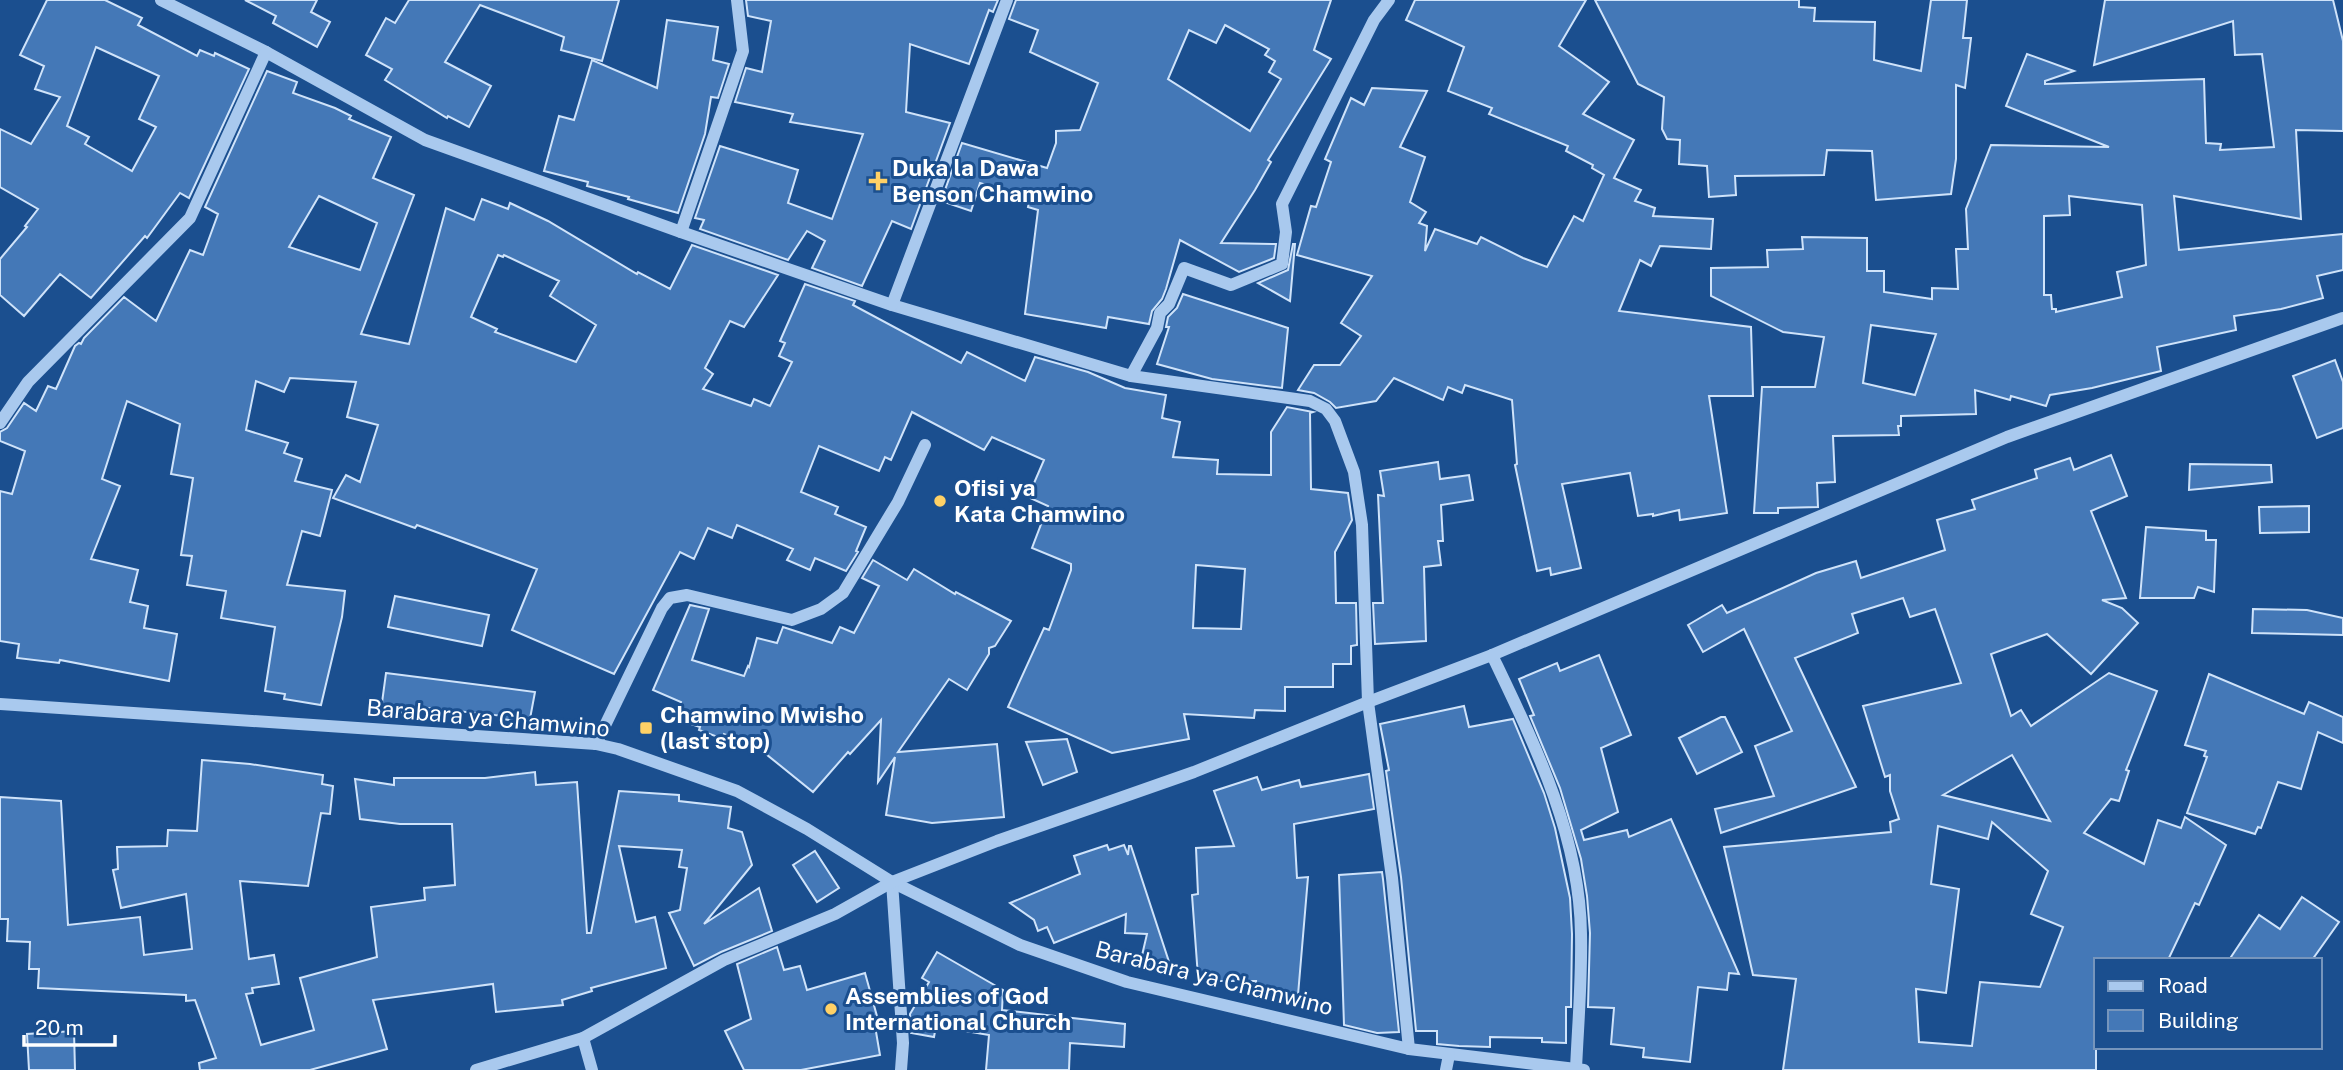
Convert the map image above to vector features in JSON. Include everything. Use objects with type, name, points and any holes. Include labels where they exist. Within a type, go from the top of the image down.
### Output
[{"type":"street","points":[[681,232],[743,51],[737,0]]},
{"type":"street","points":[[892,305],[1007,0]]},
{"type":"street","points":[[1131,376],[1157,328],[1160,313],[1169,304],[1184,268],[1231,285],[1282,264],[1286,232],[1282,204],[1374,20],[1389,0]]},
{"type":"street","points":[[167,1],[425,140],[681,232],[892,305],[1131,376],[1310,401],[1326,409],[1335,421],[1354,472],[1362,525],[1368,702],[1392,878],[1409,1049]]},
{"type":"street","points":[[0,423],[28,382],[190,218],[266,52]]},
{"type":"street","points":[[476,1070],[583,1038],[724,960],[835,914],[892,883],[997,841],[1194,772],[1492,655],[2007,437],[2343,318]]},
{"type":"street","points":[[596,744],[662,608],[670,598],[687,595],[793,620],[821,610],[843,593],[898,502],[925,445]]},
{"type":"street","points":[[1492,655],[1542,764],[1561,817],[1575,873],[1581,933],[1580,1069]]},
{"type":"street","name":"Barabara ya Chamwino","points":[[0,704],[596,744],[618,749],[737,790],[807,829],[892,883],[1020,945],[1127,982],[1409,1049],[1580,1069]]},
{"type":"street","points":[[892,883],[902,1043],[901,1070]]},
{"type":"street","points":[[583,1038],[592,1070]]},
{"type":"street","points":[[1446,1070],[1450,1055]]},
{"type":"building","points":[[47,0],[105,0],[142,18],[138,25],[197,56],[200,50],[214,56],[215,53],[249,69],[189,198],[180,193],[147,238],[145,236],[91,298],[60,274],[24,316],[0,295],[0,259],[27,227],[25,226],[38,209],[0,187],[0,129],[31,144],[60,97],[35,89],[44,66],[20,55]],"holes":[[[96,47],[159,76],[139,119],[156,127],[132,171],[85,144],[89,137],[67,126]]]},
{"type":"building","points":[[245,0],[317,0],[311,12],[330,22],[317,47],[273,23],[276,16]]},
{"type":"building","points":[[409,0],[619,0],[602,61],[561,50],[564,37],[480,5],[445,62],[491,86],[469,127],[448,116],[447,118],[385,80],[392,69],[366,55],[386,18],[395,23]]},
{"type":"building","points":[[746,0],[998,0],[993,12],[989,10],[969,64],[910,44],[906,112],[950,123],[911,229],[892,221],[862,286],[812,268],[825,241],[807,231],[788,260],[700,229],[704,220],[695,218],[720,146],[798,170],[788,203],[832,219],[863,134],[790,122],[793,114],[735,102],[746,68],[762,72],[771,21],[748,16]]},
{"type":"building","points":[[1016,0],[1331,0],[1314,50],[1331,59],[1268,160],[1271,162],[1221,243],[1276,244],[1274,258],[1239,272],[1180,240],[1166,289],[1152,311],[1149,324],[1108,317],[1106,328],[1025,314],[1038,210],[1028,207],[1030,198],[980,183],[971,211],[941,201],[962,143],[1047,168],[1056,143],[1056,131],[1080,130],[1098,83],[1030,52],[1038,30],[1009,19]],"holes":[[[1225,25],[1269,49],[1265,55],[1275,61],[1269,72],[1281,79],[1250,131],[1168,79],[1189,30],[1216,43]]]},
{"type":"building","points":[[1415,0],[1586,0],[1559,46],[1609,82],[1583,114],[1634,140],[1614,178],[1641,190],[1635,201],[1655,208],[1653,216],[1713,219],[1711,249],[1660,246],[1651,266],[1640,260],[1619,311],[1751,327],[1753,396],[1709,396],[1727,513],[1680,520],[1679,510],[1653,516],[1638,516],[1630,473],[1562,484],[1581,568],[1551,575],[1550,568],[1537,571],[1515,465],[1512,400],[1465,385],[1462,393],[1448,387],[1443,400],[1394,378],[1376,401],[1336,408],[1314,393],[1298,390],[1314,365],[1340,365],[1361,336],[1341,323],[1372,276],[1297,255],[1311,206],[1316,207],[1331,162],[1325,159],[1351,98],[1364,105],[1372,88],[1427,91],[1400,147],[1425,157],[1410,202],[1426,212],[1419,223],[1427,226],[1425,251],[1435,229],[1477,244],[1481,237],[1547,267],[1574,216],[1583,221],[1604,175],[1592,168],[1593,165],[1566,151],[1568,146],[1489,114],[1492,108],[1448,91],[1464,47],[1406,20]]},
{"type":"building","points":[[1595,0],[1799,0],[1799,7],[1815,8],[1814,21],[1875,22],[1874,60],[1921,71],[1931,0],[1967,0],[1963,38],[1971,38],[1965,88],[1956,85],[1956,159],[1951,194],[1876,200],[1872,151],[1827,150],[1824,175],[1735,176],[1736,195],[1709,197],[1707,166],[1679,164],[1680,140],[1667,139],[1662,129],[1664,97],[1638,84]]},
{"type":"building","points":[[2105,0],[2333,0],[2343,41],[2343,131],[2296,130],[2301,219],[2174,196],[2179,250],[2343,234],[2343,270],[2317,276],[2323,298],[2281,309],[2234,316],[2236,330],[2157,347],[2161,371],[2050,395],[2046,406],[1975,390],[1976,414],[1901,416],[1899,435],[1833,436],[1835,482],[1817,483],[1818,507],[1778,508],[1778,513],[1754,513],[1762,387],[1815,387],[1824,337],[1783,332],[1711,296],[1711,268],[1768,267],[1767,250],[1803,249],[1802,237],[1867,238],[1867,271],[1884,271],[1884,292],[1932,299],[1932,288],[1958,289],[1956,249],[1968,249],[1966,209],[1991,145],[2109,147],[2006,106],[2027,54],[2074,71],[2045,81],[2045,84],[2204,79],[2206,143],[2221,144],[2220,150],[2274,147],[2262,54],[2235,55],[2233,21],[2094,65]],"holes":[[[2069,196],[2142,205],[2146,265],[2117,272],[2122,297],[2056,312],[2056,309],[2052,309],[2051,295],[2044,295],[2044,216],[2070,215]],[[1871,325],[1936,334],[1915,395],[1863,383]]]},
{"type":"building","points":[[667,20],[718,27],[713,60],[729,64],[718,98],[711,97],[705,134],[678,213],[587,186],[588,182],[544,171],[559,116],[574,120],[592,60],[657,88]]},
{"type":"building","points":[[267,71],[297,82],[293,93],[335,108],[351,116],[349,119],[391,137],[373,178],[414,195],[361,334],[409,344],[446,208],[474,220],[482,199],[508,209],[510,203],[548,221],[637,274],[638,272],[670,289],[692,245],[778,275],[744,327],[730,321],[705,368],[713,374],[703,389],[751,406],[754,399],[770,406],[792,362],[779,356],[785,343],[780,341],[805,284],[855,301],[853,305],[961,363],[967,352],[1025,381],[1035,357],[1088,372],[1125,388],[1166,395],[1162,418],[1180,422],[1173,457],[1218,460],[1217,474],[1271,475],[1271,432],[1287,407],[1313,412],[1310,413],[1311,489],[1348,493],[1352,520],[1335,552],[1336,603],[1356,603],[1357,645],[1351,646],[1351,664],[1333,664],[1333,687],[1285,687],[1285,711],[1255,710],[1254,718],[1184,714],[1189,739],[1112,753],[1008,707],[1044,628],[1049,630],[1071,570],[1071,564],[1032,548],[1048,506],[1028,497],[1044,460],[992,437],[984,450],[912,412],[891,460],[885,457],[879,471],[819,446],[801,492],[838,507],[835,514],[866,527],[856,551],[858,552],[846,571],[815,558],[810,570],[787,560],[793,549],[737,525],[732,538],[708,528],[694,559],[680,552],[614,674],[512,630],[537,569],[417,525],[415,528],[333,498],[346,475],[360,482],[378,425],[347,417],[356,382],[290,378],[284,392],[256,381],[246,430],[288,443],[284,453],[302,459],[295,481],[332,490],[320,536],[302,531],[287,585],[345,591],[342,617],[321,705],[284,699],[285,694],[265,691],[275,627],[221,618],[226,591],[187,585],[192,556],[181,555],[193,478],[171,474],[180,424],[127,401],[102,479],[120,486],[91,559],[138,570],[130,602],[148,606],[144,628],[177,634],[169,681],[60,660],[59,663],[17,658],[19,644],[0,641],[0,491],[12,494],[25,451],[0,441],[0,432],[7,428],[24,403],[36,411],[48,386],[56,389],[75,346],[81,344],[124,297],[156,321],[190,250],[203,255],[218,214],[205,207]],"holes":[[[319,196],[377,223],[360,270],[289,247]],[[498,255],[504,255],[559,281],[550,296],[596,325],[576,362],[495,332],[497,329],[471,317]],[[1196,565],[1245,569],[1241,629],[1193,628]]]},
{"type":"building","points":[[1293,244],[1290,301],[1258,283],[1288,270]]},
{"type":"building","points":[[1183,294],[1288,328],[1282,388],[1212,379],[1157,364],[1169,327],[1166,327],[1168,317],[1177,308]]},
{"type":"building","points":[[2335,360],[2343,382],[2343,428],[2317,438],[2293,376]]},
{"type":"building","points":[[2111,455],[2127,496],[2091,511],[2126,598],[2102,600],[2122,608],[2138,623],[2091,674],[2047,634],[1991,654],[2011,716],[2021,710],[2031,726],[2109,673],[2157,691],[2126,770],[2129,771],[2119,801],[2111,799],[2084,833],[2144,864],[2158,820],[2181,828],[2185,817],[2226,845],[2199,905],[2195,903],[2169,958],[2094,958],[2096,1070],[1783,1070],[1796,979],[1753,975],[1724,847],[1891,832],[1890,822],[1899,819],[1890,791],[1890,775],[1885,777],[1863,706],[1961,683],[1935,609],[1910,617],[1903,598],[1852,614],[1858,633],[1795,658],[1856,787],[1721,833],[1715,809],[1774,796],[1755,746],[1792,731],[1744,629],[1703,652],[1688,625],[1722,605],[1727,613],[1816,573],[1856,561],[1861,578],[1945,550],[1937,520],[1975,509],[1972,500],[2037,478],[2035,470],[2070,458],[2074,470]],"holes":[[[2012,755],[2050,821],[1943,795]],[[1992,822],[2048,871],[2031,914],[2063,927],[2040,987],[1980,982],[1972,1046],[1919,1042],[1916,989],[1946,993],[1959,889],[1931,884],[1938,826],[1988,839]]]},
{"type":"building","points":[[1438,462],[1440,479],[1469,475],[1473,500],[1441,505],[1443,541],[1438,541],[1441,565],[1424,567],[1426,641],[1375,644],[1373,603],[1383,603],[1378,495],[1384,496],[1380,471]]},
{"type":"building","points":[[2190,464],[2271,465],[2272,482],[2189,490]]},
{"type":"building","points":[[2309,506],[2309,532],[2260,533],[2259,507]]},
{"type":"building","points":[[2146,527],[2206,531],[2206,540],[2216,540],[2214,592],[2198,587],[2194,598],[2140,598]]},
{"type":"building","points":[[873,560],[907,580],[914,569],[955,594],[956,592],[1011,621],[995,646],[989,648],[989,654],[967,690],[949,679],[898,752],[997,744],[1004,817],[932,823],[886,815],[895,757],[878,782],[881,720],[813,792],[756,746],[724,734],[723,739],[676,719],[681,702],[653,690],[690,605],[709,609],[692,660],[744,676],[757,638],[777,643],[783,627],[832,643],[840,627],[854,633],[879,586],[862,578]]},
{"type":"building","points":[[395,596],[489,615],[482,646],[388,627]]},
{"type":"building","points":[[2253,609],[2307,610],[2343,618],[2343,635],[2252,633]]},
{"type":"building","points":[[1599,655],[1631,735],[1601,748],[1618,812],[1581,830],[1584,840],[1627,830],[1629,837],[1671,819],[1739,974],[1729,973],[1727,990],[1698,987],[1690,1062],[1643,1057],[1644,1048],[1611,1044],[1614,1008],[1588,1007],[1590,933],[1581,859],[1560,788],[1530,716],[1534,715],[1519,679],[1557,663],[1560,671]]},
{"type":"building","points":[[386,673],[535,692],[529,724],[503,719],[504,716],[420,707],[419,715],[381,710]]},
{"type":"building","points":[[2209,674],[2304,714],[2309,702],[2343,717],[2343,743],[2318,732],[2301,789],[2278,782],[2261,828],[2258,827],[2255,834],[2187,813],[2207,757],[2204,756],[2206,751],[2185,745]]},
{"type":"building","points":[[1464,706],[1469,727],[1513,719],[1544,793],[1555,828],[1570,898],[1572,934],[1571,1007],[1566,1007],[1566,1043],[1542,1042],[1542,1038],[1490,1037],[1490,1047],[1459,1046],[1437,1044],[1437,1031],[1416,1031],[1401,877],[1386,771],[1389,770],[1380,724]]},
{"type":"building","points":[[1725,717],[1742,752],[1697,774],[1679,738]]},
{"type":"building","points":[[1067,739],[1077,772],[1043,785],[1026,742]]},
{"type":"building","points":[[202,760],[323,775],[322,784],[333,786],[330,814],[321,813],[308,886],[240,881],[249,959],[274,955],[279,984],[252,988],[253,993],[246,994],[261,1045],[314,1030],[300,978],[377,957],[371,907],[425,900],[424,888],[455,885],[452,824],[400,824],[360,819],[355,779],[394,785],[394,778],[485,778],[535,772],[536,785],[577,782],[587,933],[591,933],[619,791],[679,795],[679,801],[731,807],[728,828],[742,832],[752,865],[704,924],[759,888],[772,931],[694,966],[669,913],[680,910],[687,868],[679,867],[682,850],[619,846],[636,922],[655,917],[666,968],[591,988],[592,991],[562,1000],[563,1005],[496,1012],[493,984],[373,1000],[387,1049],[310,1070],[200,1070],[199,1063],[216,1058],[195,1000],[186,1001],[186,995],[38,988],[39,969],[29,969],[30,942],[7,941],[8,919],[0,919],[0,797],[61,801],[68,925],[140,917],[144,955],[192,949],[186,894],[121,908],[113,870],[118,869],[117,847],[167,846],[168,830],[197,831]]},
{"type":"building","points":[[1369,774],[1374,809],[1294,824],[1297,878],[1308,877],[1298,995],[1255,990],[1256,981],[1219,981],[1198,977],[1192,895],[1198,894],[1196,848],[1234,846],[1214,791],[1257,777],[1262,790],[1299,780],[1301,787]]},
{"type":"building","points":[[1107,845],[1109,850],[1124,845],[1128,855],[1131,846],[1172,971],[1140,964],[1147,934],[1125,933],[1126,914],[1054,943],[1047,927],[1038,931],[1034,920],[1010,903],[1080,874],[1074,856]]},
{"type":"building","points":[[815,851],[839,888],[817,902],[793,865]]},
{"type":"building","points":[[1382,872],[1399,1032],[1377,1033],[1344,1025],[1339,875]]},
{"type":"building","points":[[2302,897],[2339,922],[2313,958],[2230,958],[2259,915],[2280,929]]},
{"type":"building","points":[[777,947],[784,970],[800,966],[807,990],[865,973],[880,1027],[875,1026],[880,1055],[801,1070],[744,1070],[725,1031],[751,1019],[737,964]]},
{"type":"building","points":[[937,952],[1003,990],[1002,1010],[1125,1024],[1124,1047],[1070,1043],[1069,1070],[986,1070],[989,1035],[936,1026],[934,1037],[911,1033],[910,1014],[929,982],[922,978]]},
{"type":"building","points":[[74,1031],[75,1070],[29,1070],[27,1034]]},
{"type":"place","name":"Duka la Dawa Benson Chamwino","points":[[878,181]]},
{"type":"place","name":"Ofisi ya Kata Chamwino","points":[[940,501]]},
{"type":"place","name":"Chamwino Mwisho (last stop)","points":[[646,728]]},
{"type":"place","name":"Assemblies of God International Church","points":[[831,1009]]}]
